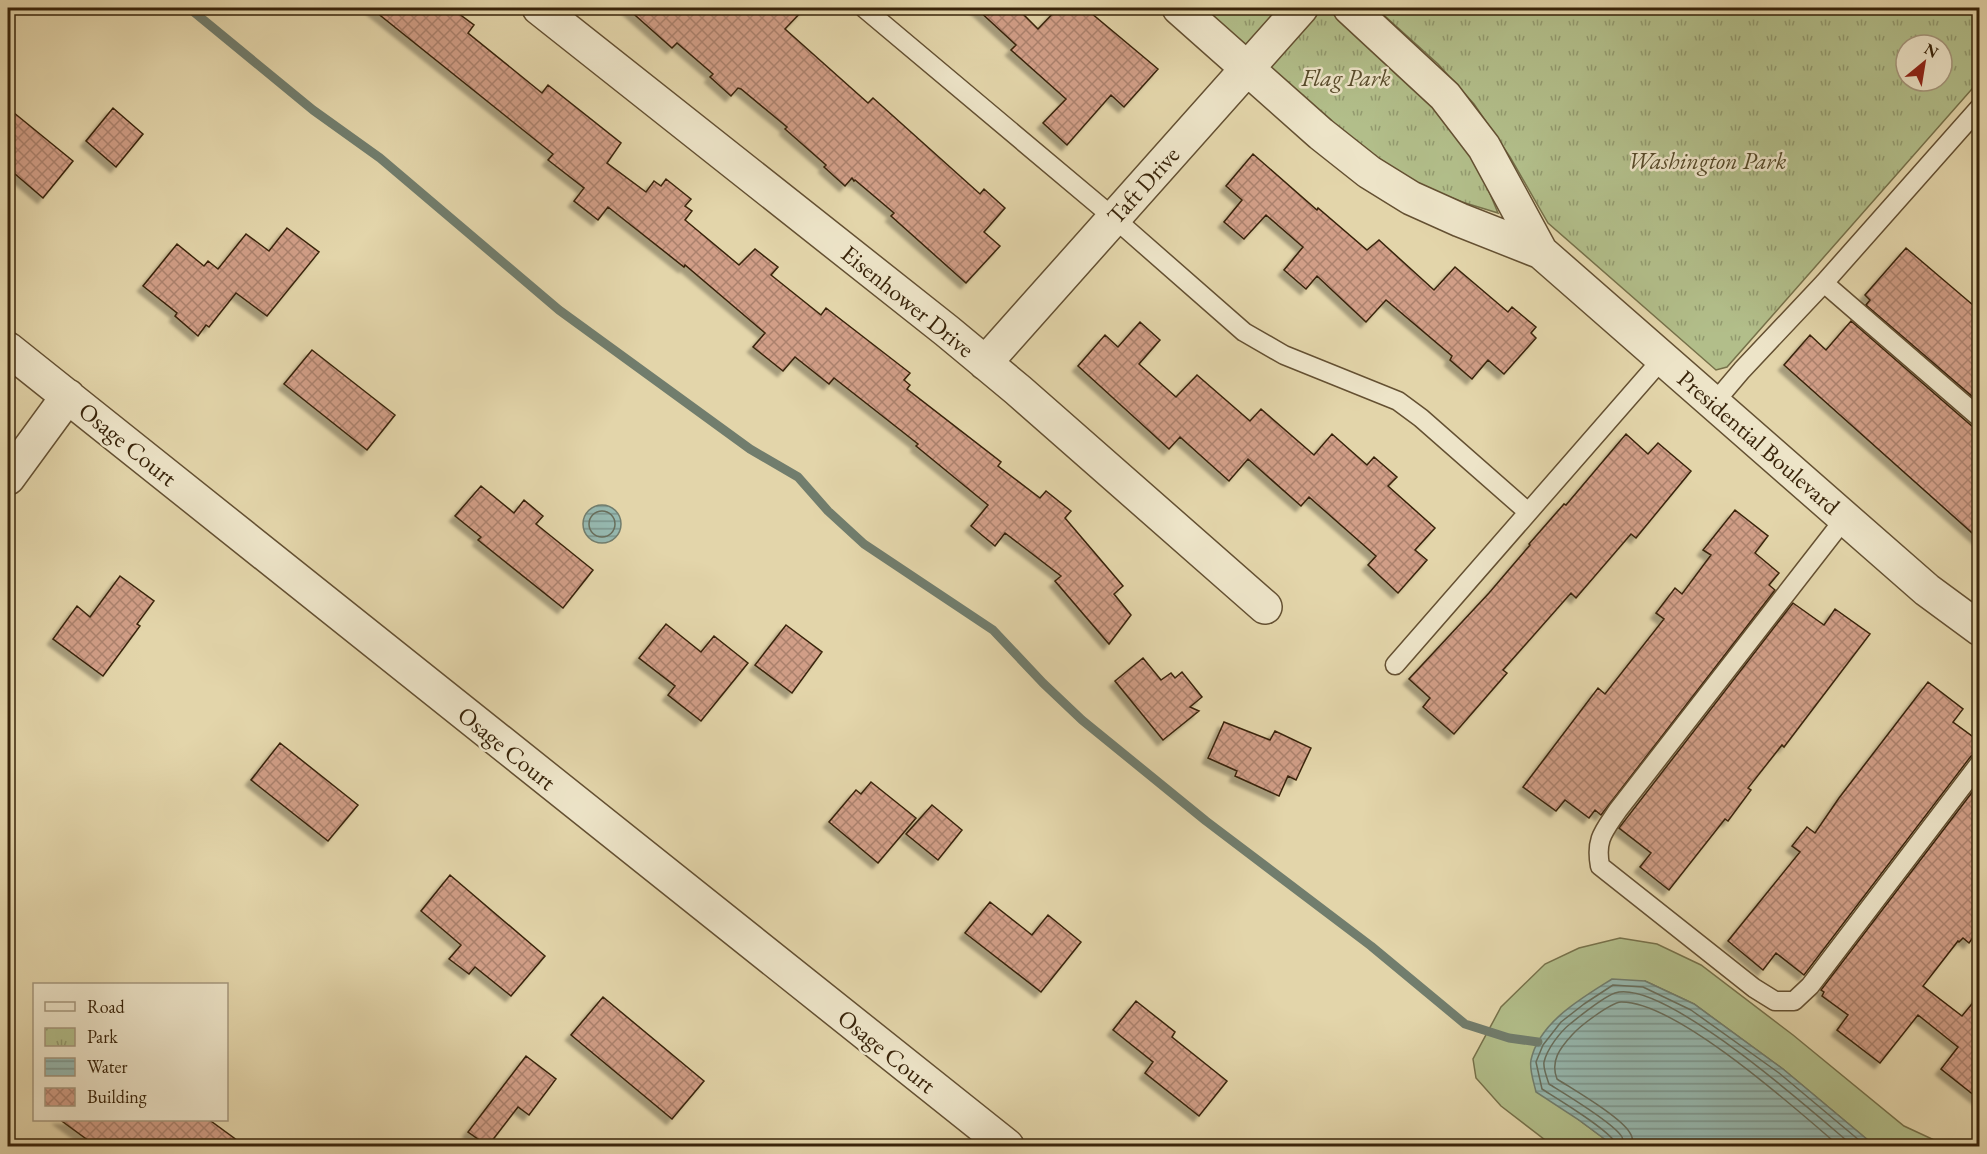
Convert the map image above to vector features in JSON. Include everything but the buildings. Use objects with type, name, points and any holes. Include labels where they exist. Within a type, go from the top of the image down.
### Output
[{"type":"street","name":"Eisenhower Drive","points":[[539,8],[985,363],[1265,607]]},
{"type":"street","name":"Presidential Boulevard","points":[[1179,8],[1321,134],[1369,172],[1411,198],[1541,252],[1927,590],[1980,629]]},
{"type":"street","name":"Taft Drive","points":[[985,363],[1301,8]]},
{"type":"street","name":"Presidential Boulevard","points":[[1350,8],[1445,96],[1484,147],[1541,252]]},
{"type":"street","name":"Osage Court","points":[[8,349],[1007,1146]]},
{"type":"street","points":[[8,478],[68,396]]},
{"type":"lane","points":[[864,8],[1114,218],[1244,332],[1284,355],[1377,392],[1407,407],[1528,512]]},
{"type":"lane","points":[[1714,403],[1980,107]]},
{"type":"lane","points":[[1824,283],[1980,418]]},
{"type":"lane","points":[[1395,665],[1663,358]]},
{"type":"lane","points":[[1845,518],[1618,810],[1605,829],[1597,849],[1600,866],[1754,988],[1775,1001],[1794,1001],[1810,986],[1980,764]]},
{"type":"green space","name":"Flag Park","points":[[1199,8],[1332,8],[1388,55],[1474,155],[1498,213],[1462,202],[1418,184],[1369,153]]},
{"type":"green space","name":"Washington Park","points":[[1376,8],[1979,8],[1979,81],[1727,367],[1716,370],[1548,223],[1510,157],[1474,104],[1438,64]]},
{"type":"green space","points":[[1620,938],[1657,944],[1701,965],[1793,1035],[1904,1126],[1947,1146],[1875,1146],[1783,1069],[1694,1004],[1645,981],[1579,1120],[1614,1146],[1553,1146],[1501,1106],[1476,1078],[1473,1059],[1501,1007],[1545,964],[1579,948]]},
{"type":"green space","points":[[1969,1143],[1979,1146],[1947,1146]]},
{"type":"water","points":[[602,505],[615,511],[621,524],[615,537],[602,543],[589,537],[583,524],[589,511]]},
{"type":"water","points":[[1612,979],[1645,981],[1694,1004],[1783,1069],[1875,1146],[1614,1146],[1536,1092],[1531,1072],[1531,1060],[1536,1046],[1552,1023],[1575,1003]]},
{"type":"waterway","points":[[189,8],[313,110],[380,158],[559,310],[750,449],[798,477],[828,511],[864,544],[993,630],[1082,720],[1206,821],[1371,946],[1465,1024],[1509,1038],[1538,1042]]}]
